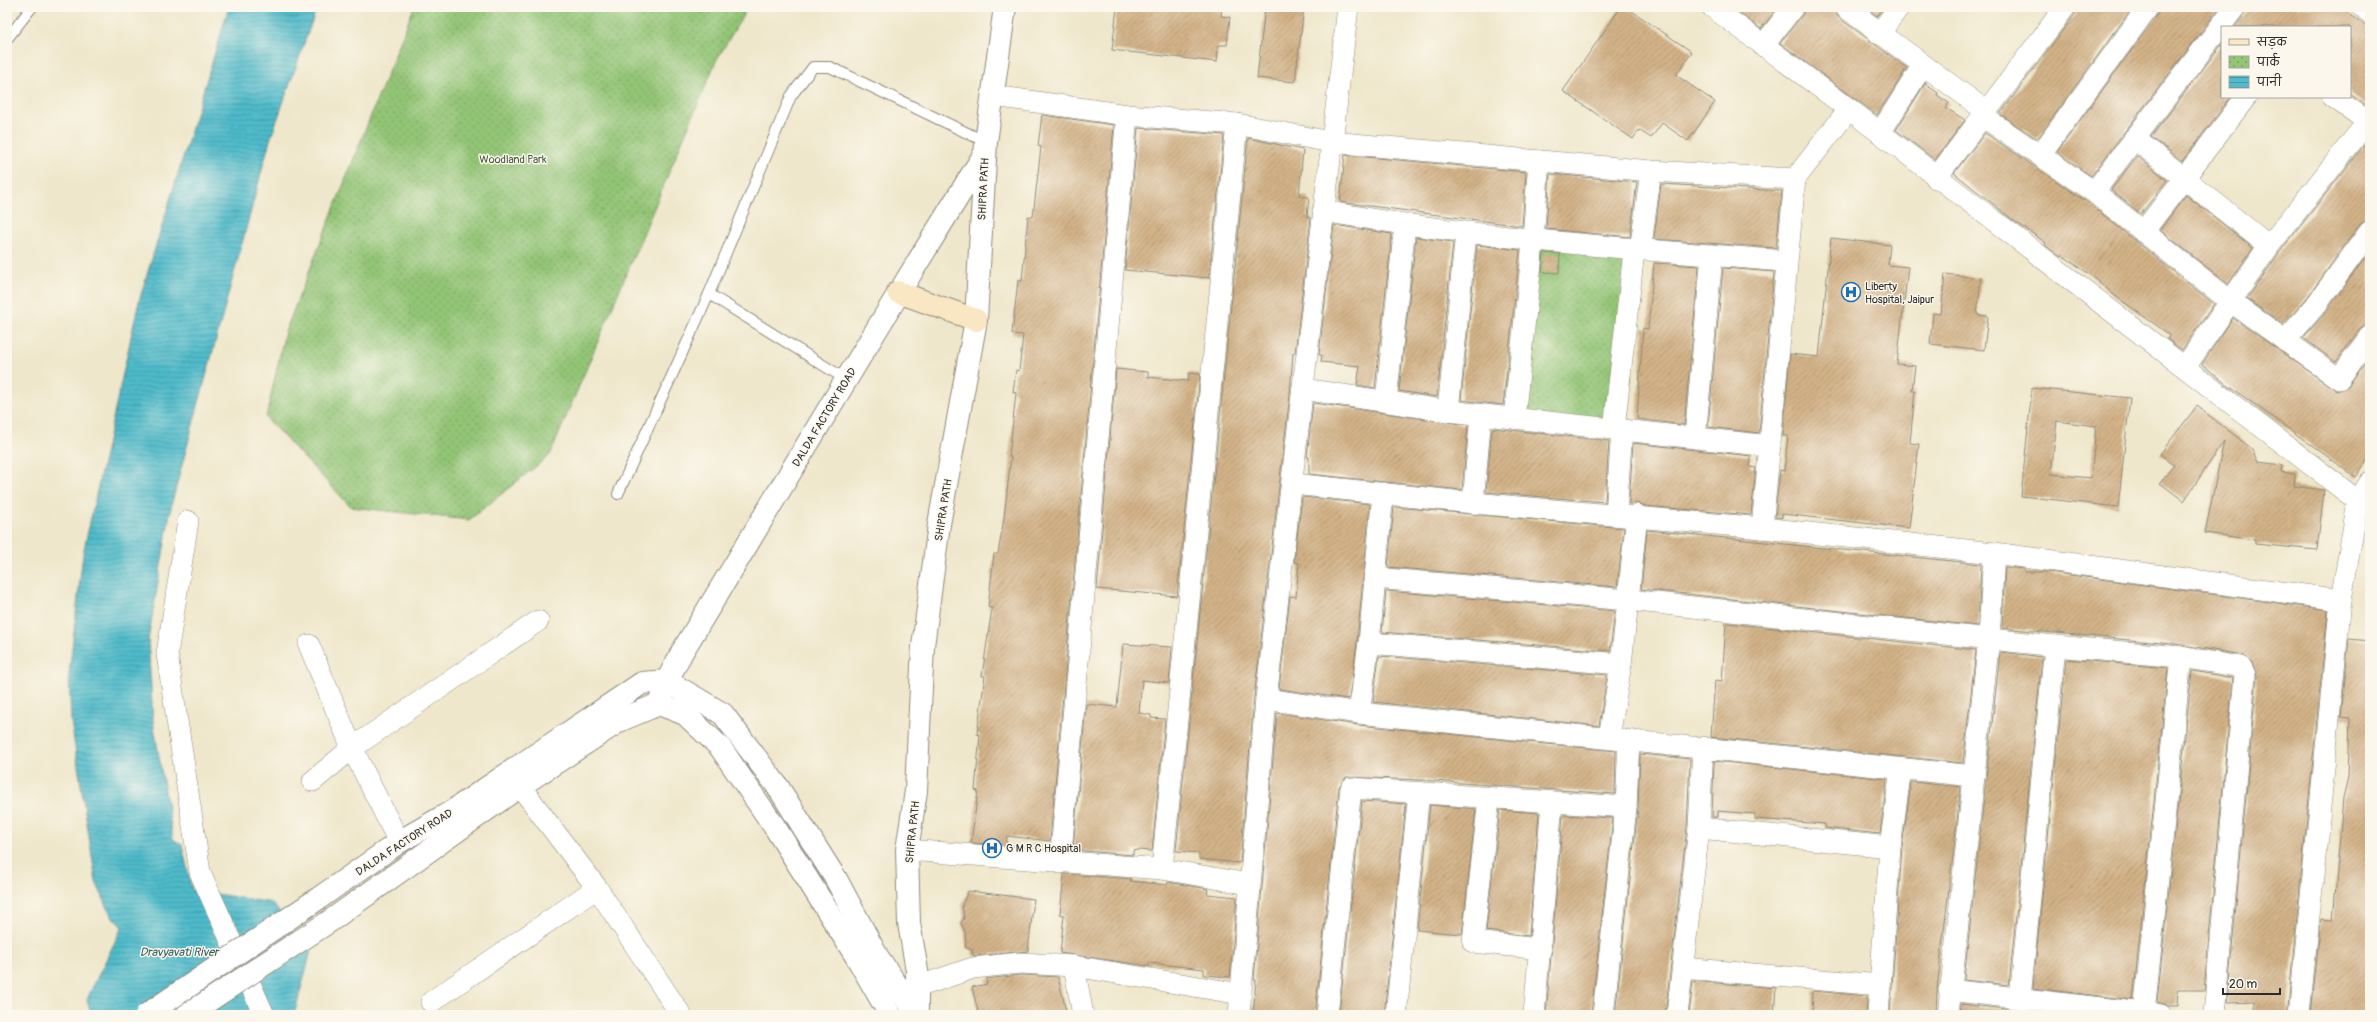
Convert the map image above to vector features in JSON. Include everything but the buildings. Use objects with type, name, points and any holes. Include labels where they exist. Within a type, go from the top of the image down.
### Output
[{"type":"main road","points":[[898,292],[976,320]]},
{"type":"street","name":"SHIPRA PATH","points":[[917,1015],[917,971],[908,923],[908,850],[916,790],[923,646],[940,524],[976,320],[985,149],[994,96],[1005,7]]},
{"type":"street","points":[[1239,1015],[1249,884],[1266,700],[1293,484],[1323,211],[1348,7]]},
{"type":"street","points":[[1712,7],[1849,109],[1936,178],[2364,504]]},
{"type":"street","points":[[1764,46],[1793,7]]},
{"type":"street","points":[[1845,7],[1984,113],[2094,192],[2230,301],[2340,379],[2370,336]]},
{"type":"street","points":[[1879,34],[1899,7]]},
{"type":"street","points":[[1936,178],[2065,7]]},
{"type":"street","points":[[2041,154],[2148,7]]},
{"type":"street","points":[[2363,7],[2370,13]]},
{"type":"street","points":[[2094,192],[2230,14]]},
{"type":"street","points":[[1880,133],[1923,65]]},
{"type":"street","points":[[994,96],[1128,115],[1237,124],[1331,142],[1651,170],[1795,179]]},
{"type":"street","points":[[2143,232],[2183,176],[2245,98]]},
{"type":"street","points":[[2185,367],[2269,246],[2369,122],[2334,98]]},
{"type":"street","points":[[1762,528],[1786,261],[1795,179],[1849,109]]},
{"type":"street","points":[[1060,863],[1128,115]]},
{"type":"street","points":[[1162,869],[1237,124]]},
{"type":"street","points":[[2134,138],[2269,246]]},
{"type":"street","name":"DALDA FACTORY ROAD","points":[[187,1015],[330,921],[520,786],[621,720],[659,704],[667,680],[682,652],[985,149]]},
{"type":"street","points":[[1514,418],[1533,240],[1539,161]]},
{"type":"street","points":[[1616,514],[1618,429],[1637,251],[1651,170]]},
{"type":"street","points":[[1323,211],[1405,225],[1466,233],[1637,251],[1786,261]]},
{"type":"street","points":[[1386,401],[1405,225]]},
{"type":"street","points":[[2286,341],[2316,305],[2370,231]]},
{"type":"street","points":[[1448,411],[1466,233]]},
{"type":"street","points":[[1695,438],[1712,255]]},
{"type":"street","points":[[1303,389],[1448,411],[1770,446]]},
{"type":"street","points":[[1473,503],[1481,415]]},
{"type":"street","points":[[2299,1015],[2341,600],[2370,482]]},
{"type":"street","points":[[1293,484],[1473,503],[1636,515],[1994,553],[2341,600]]},
{"type":"street","points":[[1358,713],[1370,644],[1383,493]]},
{"type":"street","points":[[1603,1015],[1626,807],[1619,739],[1621,664],[1636,515]]},
{"type":"street","points":[[188,521],[167,654],[183,763],[200,872],[264,1015]]},
{"type":"street","points":[[1948,1015],[1949,990],[1990,638],[1994,553]]},
{"type":"street","points":[[1375,578],[1628,600],[2055,646],[2181,657],[2241,667],[2245,675],[2214,1015]]},
{"type":"street","points":[[312,780],[352,748],[538,621]]},
{"type":"street","points":[[1370,644],[1621,664]]},
{"type":"street","points":[[309,645],[352,748],[399,842]]},
{"type":"street","points":[[2020,998],[2055,646]]},
{"type":"street","points":[[1949,990],[2153,1014],[2181,657]]},
{"type":"street","points":[[667,680],[723,714],[769,774],[836,879],[877,956],[917,1015]]},
{"type":"street","name":"DALDA FACTORY ROAD","points":[[146,1015],[320,898],[399,842],[451,812],[642,683],[667,680]]},
{"type":"street","points":[[1266,700],[1358,713],[1704,747],[1974,776]]},
{"type":"street","points":[[659,704],[685,714],[720,747],[776,829],[890,1015]]},
{"type":"street","points":[[1677,1015],[1699,828],[1704,747]]},
{"type":"street","points":[[1878,1015],[1890,847],[1902,769]]},
{"type":"street","points":[[520,786],[597,888],[681,1015]]},
{"type":"street","points":[[1327,1015],[1351,788],[1626,807]]},
{"type":"street","points":[[1396,1015],[1419,792]]},
{"type":"street","points":[[1489,798],[1473,942],[1541,949]]},
{"type":"street","points":[[1534,1015],[1541,949],[1552,802]]},
{"type":"street","points":[[1699,828],[1890,847]]},
{"type":"street","points":[[908,850],[1060,863],[1162,869],[1249,884]]},
{"type":"street","points":[[431,1002],[597,888]]},
{"type":"street","points":[[917,987],[973,968],[1020,963],[1074,966],[1241,994]]},
{"type":"street","points":[[1074,966],[1084,1015]]},
{"type":"street","points":[[1682,968],[1880,985]]},
{"type":"lane","points":[[7,39],[32,7]]},
{"type":"lane","points":[[618,494],[709,294],[791,96],[813,67],[830,67],[985,149]]},
{"type":"lane","points":[[709,294],[847,380]]},
{"type":"green space","name":"Woodland Park","points":[[414,7],[748,7],[716,61],[550,455],[469,520],[351,507],[266,418],[285,332]]},
{"type":"green space","points":[[1527,240],[1640,251],[1627,430],[1504,418]]},
{"type":"water","name":"Dravyavati River","points":[[229,7],[317,7],[270,140],[172,502],[148,640],[153,721],[173,839],[182,845],[192,890],[272,903],[311,951],[294,1015],[91,1015],[87,999],[122,927],[111,915],[96,882],[71,721],[69,674],[83,554],[139,301]]},
{"type":"place","name":"Liberty Hospital, Jaipur","points":[[1851,292]]},
{"type":"place","name":"G M R C Hospital","points":[[992,848]]}]
